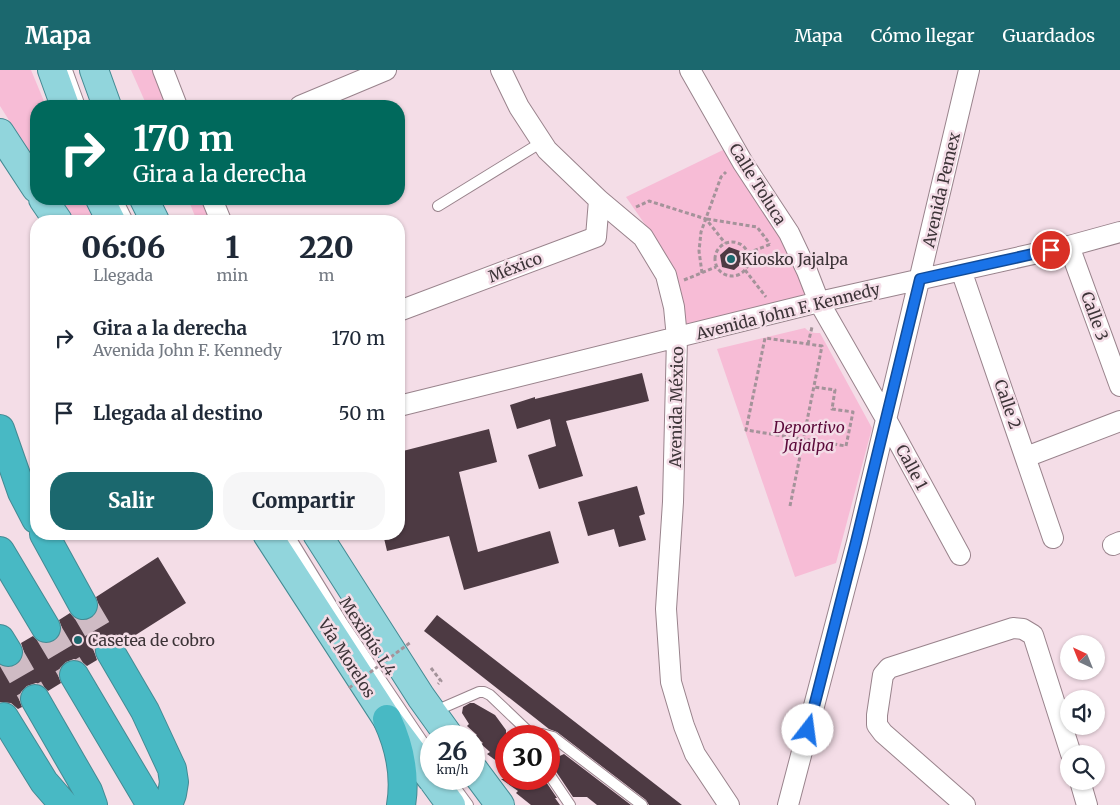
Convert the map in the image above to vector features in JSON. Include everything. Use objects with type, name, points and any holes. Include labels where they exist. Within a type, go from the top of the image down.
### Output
[{"type":"highway","points":[[0,429],[22,492],[30,507]]},
{"type":"highway","points":[[0,466],[22,492]]},
{"type":"highway","points":[[47,540],[84,605]]},
{"type":"highway","points":[[0,551],[46,628]]},
{"type":"highway","points":[[110,652],[145,711],[172,769],[174,782],[168,805]]},
{"type":"highway","points":[[74,675],[150,805]]},
{"type":"highway","points":[[35,699],[88,791],[93,805]]},
{"type":"highway","points":[[4,718],[44,782],[64,805]]},
{"type":"highway","points":[[387,719],[394,736],[402,770],[401,805]]},
{"type":"main road","points":[[52,70],[63,100]]},
{"type":"main road","points":[[0,132],[30,179]]},
{"type":"main road","name":"Vía Morelos","points":[[271,540],[387,719],[420,763]]},
{"type":"main road","points":[[315,541],[441,725]]},
{"type":"main road","points":[[485,785],[500,805]]},
{"type":"main road","name":"Vía Morelos","points":[[440,790],[451,805]]},
{"type":"street","points":[[163,70],[175,100]]},
{"type":"street","points":[[314,100],[386,70]]},
{"type":"street","name":"Avenida México","points":[[501,70],[519,106],[547,150],[599,200],[643,236],[666,274],[674,307],[677,338],[673,493],[666,609],[671,682],[684,726],[695,754],[725,800],[743,805]]},
{"type":"street","name":"Calle Toluca","points":[[690,70],[743,163],[790,236],[807,271],[818,302]]},
{"type":"street","name":"Avenida Pemex","points":[[788,805],[854,551],[969,70]]},
{"type":"street","name":"México","points":[[405,309],[596,236],[599,200]]},
{"type":"street","name":"Avenida John F. Kennedy","points":[[405,405],[818,302],[1069,246],[1120,232]]},
{"type":"street","name":"Calle 3","points":[[1069,246],[1120,386]]},
{"type":"street","name":"Calle 2","points":[[962,270],[1053,538]]},
{"type":"street","name":"Calle 1","points":[[818,302],[886,419],[960,554]]},
{"type":"street","points":[[1026,457],[1120,421]]},
{"type":"street","points":[[965,805],[883,733],[877,725],[876,715],[883,675],[889,668],[1013,628],[1023,629],[1033,635],[1068,745]]},
{"type":"street","points":[[1083,790],[1087,805]]},
{"type":"lane","points":[[67,70],[78,100]]},
{"type":"lane","points":[[438,206],[542,142]]},
{"type":"lane","name":"Mexibús L4","points":[[292,540],[342,622],[420,738]]},
{"type":"lane","points":[[432,712],[479,692],[484,692],[490,694],[521,725]]},
{"type":"lane","points":[[560,742],[642,805]]},
{"type":"lane","points":[[457,790],[468,805]]},
{"type":"lane","points":[[560,790],[570,805]]},
{"type":"path","points":[[702,273],[699,251],[702,232],[721,178],[726,172],[743,163]]},
{"type":"path","points":[[618,216],[649,201],[706,219],[757,227],[770,244]]},
{"type":"path","points":[[706,219],[725,243]]},
{"type":"path","points":[[748,253],[790,236]]},
{"type":"path","points":[[736,242],[742,244],[748,253],[749,259],[745,270],[736,276],[730,276],[716,267],[715,256],[717,250],[725,243],[736,242]]},
{"type":"path","points":[[669,286],[716,267]]},
{"type":"path","points":[[745,270],[763,292],[774,313]]},
{"type":"path","points":[[790,506],[803,440],[814,387],[822,346],[765,338],[746,430],[803,440],[846,446],[853,412],[832,409],[835,390],[814,387]]},
{"type":"path","points":[[349,688],[411,642]]},
{"type":"green space","points":[[0,70],[31,70],[44,100],[30,100],[30,154],[0,106]]},
{"type":"green space","points":[[131,70],[157,70],[167,100],[144,100]]},
{"type":"green space","points":[[723,150],[768,210],[787,242],[801,275],[805,298],[685,329],[651,233],[626,197]]},
{"type":"green space","points":[[63,205],[88,205],[92,215],[69,215]]},
{"type":"green space","points":[[190,205],[203,205],[207,215],[195,215]]},
{"type":"green space","name":"Deportivo Jajalpa","points":[[805,328],[812,332],[820,333],[872,428],[836,563],[795,577],[717,349]]},
{"type":"building","points":[[729,247],[740,251],[742,263],[734,270],[722,267],[720,255]]},
{"type":"building","points":[[642,373],[649,401],[566,421],[583,476],[539,489],[528,455],[556,446],[550,419],[517,429],[510,405],[535,397],[535,399]]},
{"type":"building","points":[[489,429],[497,462],[459,472],[478,552],[550,531],[559,563],[464,590],[449,536],[387,551],[384,540],[405,540],[405,450]]},
{"type":"building","points":[[637,486],[645,514],[639,516],[646,540],[619,547],[614,529],[588,536],[578,502]]},
{"type":"building","name":"Casetea de cobro","points":[[158,557],[186,603],[123,643],[118,638],[110,635],[102,638],[97,643],[94,651],[97,660],[87,666],[81,661],[74,659],[66,662],[60,668],[58,675],[61,683],[48,691],[42,685],[36,683],[27,686],[21,692],[19,699],[22,707],[18,709],[11,703],[0,702],[0,665],[8,668],[17,665],[22,659],[24,652],[21,643],[33,636],[38,641],[46,644],[54,641],[60,635],[62,628],[59,620],[70,613],[75,619],[82,621],[91,618],[97,613],[99,606],[96,597]]},
{"type":"building","points":[[437,615],[682,805],[649,805],[646,800],[560,734],[560,725],[544,725],[424,631]]},
{"type":"building","points":[[474,703],[495,715],[502,725],[495,725],[495,760],[487,754],[490,752],[485,748],[485,725],[468,725],[462,713],[463,707]]},
{"type":"building","points":[[564,754],[631,805],[597,805],[587,797],[573,797],[560,778],[560,756]]},
{"type":"building","points":[[517,790],[552,790],[560,805],[531,805],[516,793],[518,791]]},
{"type":"tunnel","points":[[83,605],[110,651]]},
{"type":"tunnel","points":[[46,628],[74,675]]},
{"type":"tunnel","points":[[8,652],[35,699]]},
{"type":"place","name":"Kiosko Jajalpa","points":[[731,259]]},
{"type":"place","name":"Casetea de cobro","points":[[78,640]]},
{"type":"route","points":[[808,730],[920,279],[1051,250]]}]
